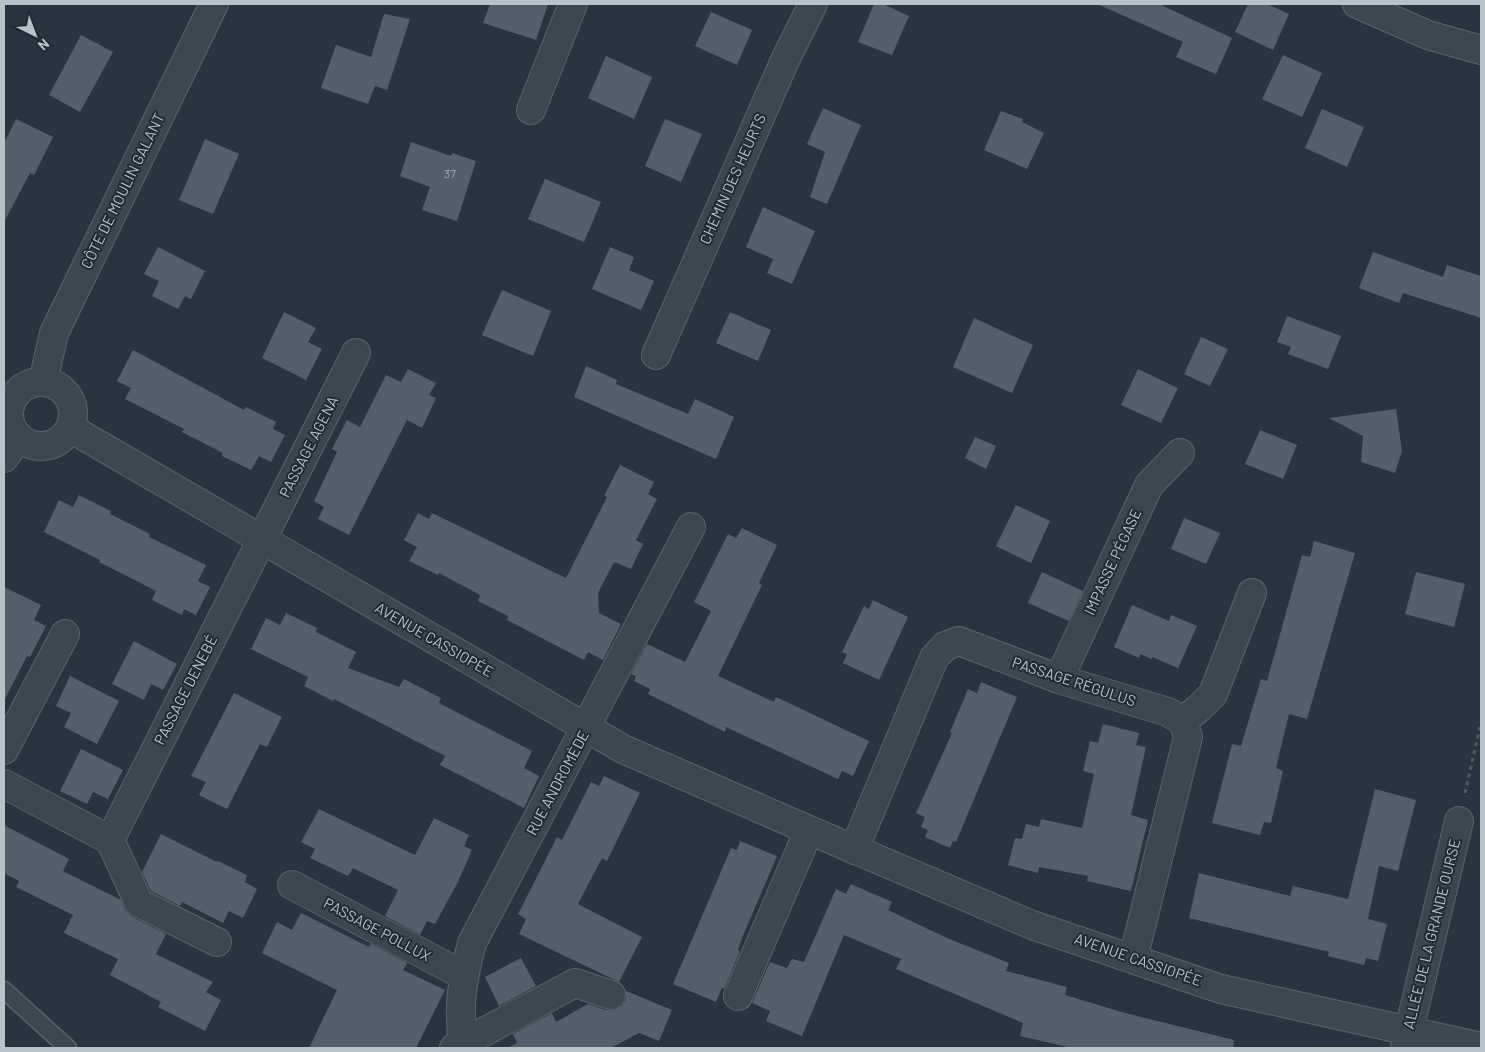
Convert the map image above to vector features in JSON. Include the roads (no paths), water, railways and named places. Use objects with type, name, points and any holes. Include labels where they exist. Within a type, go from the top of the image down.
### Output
[{"type":"street","name":"CÔTE DE MOULIN GALANT","points":[[43,382],[54,333],[214,4]]},
{"type":"street","points":[[531,110],[573,4]]},
{"type":"street","name":"CHEMIN DES HEURTS","points":[[656,355],[786,58],[813,4]]},
{"type":"street","points":[[1357,4],[1428,35],[1481,50]]},
{"type":"street","name":"PASSAGE AGENA","points":[[261,540],[356,354]]},
{"type":"street","points":[[43,382],[56,386],[65,392],[71,402],[73,419],[70,428],[64,438],[48,446],[28,443],[11,447],[12,428],[10,412],[15,396],[28,386],[43,382]]},
{"type":"street","name":"AVENUE CASSIOPÉE","points":[[70,428],[623,749],[854,850],[1032,924],[1221,989],[1407,1039],[1481,1047]]},
{"type":"street","name":"IMPASSE PÉGASE","points":[[1059,679],[1149,485],[1180,453]]},
{"type":"street","name":"RUE ANDROMÈDE","points":[[460,1047],[460,1003],[464,975],[472,944],[692,527]]},
{"type":"street","name":"PASSAGE DENEBÉ","points":[[110,840],[261,540]]},
{"type":"street","points":[[1133,959],[1188,737],[1183,721],[1213,694],[1252,593]]},
{"type":"street","points":[[4,750],[65,634]]},
{"type":"street","name":"PASSAGE RÉGULUS","points":[[854,850],[934,658],[945,646],[959,641],[1059,679],[1168,712],[1183,721]]},
{"type":"street","points":[[4,784],[110,840],[139,903],[217,942]]},
{"type":"street","name":"ALLÉE DE LA GRANDE OURSE","points":[[1407,1039],[1459,820]]},
{"type":"street","points":[[738,996],[808,830]]},
{"type":"street","name":"PASSAGE POLLUX","points":[[292,885],[464,975]]},
{"type":"street","points":[[460,1047],[575,984],[611,995]]},
{"type":"lane","points":[[4,990],[68,1048]]}]
